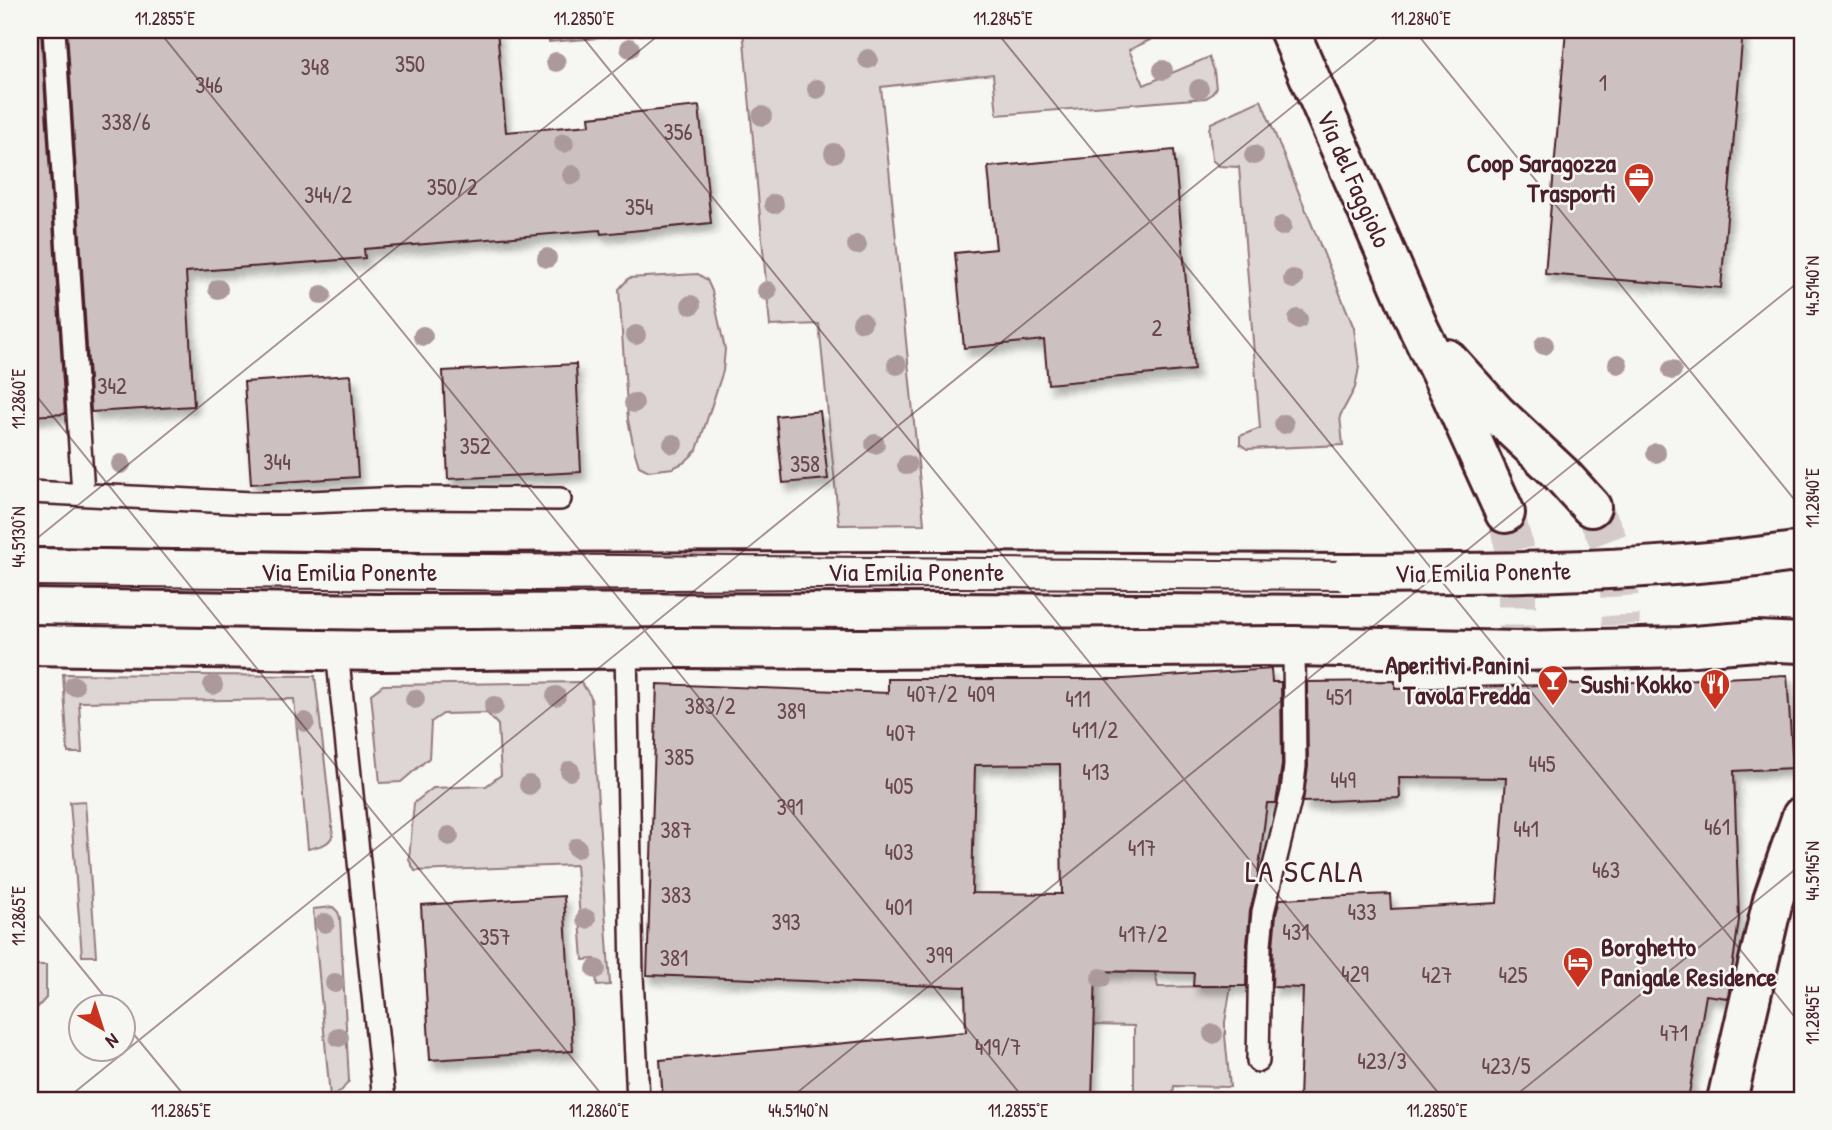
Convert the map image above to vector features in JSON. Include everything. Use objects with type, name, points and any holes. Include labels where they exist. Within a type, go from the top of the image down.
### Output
[{"type":"street","name":"Via del Faggiolo","points":[[1289,30],[1419,329],[1505,513]]},
{"type":"street","name":"Via del Faggiolo","points":[[1419,329],[1496,413],[1561,474],[1591,507]]},
{"type":"street","name":"Via Emilia Ponente","points":[[30,568],[377,573],[1495,573],[1647,568],[1802,551]]},
{"type":"street","points":[[30,645],[337,651],[1294,646],[1517,642],[1620,637],[1682,647],[1756,641],[1802,643]]},
{"type":"street","points":[[1727,1100],[1773,900],[1802,816]]},
{"type":"lane","points":[[54,30],[83,494]]},
{"type":"lane","points":[[30,492],[285,503],[405,498],[560,499]]},
{"type":"lane","points":[[1258,1061],[1259,945],[1263,912],[1292,792],[1295,765],[1294,646]]},
{"type":"lane","points":[[626,648],[632,975],[638,1100]]},
{"type":"lane","points":[[337,651],[384,1100]]},
{"type":"shaded area","points":[[548,30],[702,30],[549,42]]},
{"type":"shaded area","points":[[743,30],[1146,30],[1150,40],[1129,50],[1144,85],[1209,57],[1214,70],[1216,89],[1206,98],[997,115],[993,74],[881,87],[924,524],[839,525],[819,324],[770,326]]},
{"type":"shaded area","points":[[1261,100],[1354,328],[1359,367],[1355,388],[1340,416],[1343,445],[1247,449],[1240,444],[1240,436],[1260,428],[1239,167],[1219,166],[1212,160],[1209,129],[1211,123]]},
{"type":"shaded area","points":[[698,274],[707,280],[712,291],[725,349],[723,371],[697,450],[685,462],[673,468],[649,471],[639,466],[628,420],[619,289],[629,278]]},
{"type":"shaded area","points":[[63,674],[315,676],[333,835],[331,839],[323,845],[308,849],[294,699],[79,702],[82,753],[68,753]]},
{"type":"shaded area","points":[[581,682],[591,697],[610,985],[597,986],[595,959],[583,960],[576,865],[415,871],[409,860],[414,803],[433,788],[486,786],[501,775],[498,725],[487,713],[443,714],[431,722],[429,758],[401,782],[380,783],[371,694],[383,685]]},
{"type":"shaded area","points":[[85,801],[96,956],[82,956],[70,802]]},
{"type":"shaded area","points":[[333,907],[340,918],[349,1081],[342,1090],[330,1097],[313,909]]},
{"type":"shaded area","points":[[30,965],[46,965],[46,998],[35,1010],[30,1011]]},
{"type":"shaded area","points":[[1049,971],[1155,972],[1158,987],[1231,986],[1225,1022],[1230,1087],[1174,1086],[1172,1100],[1134,1100],[1134,1026],[1094,1025]]},
{"type":"building","points":[[30,30],[41,30],[65,414],[30,416]]},
{"type":"building","points":[[67,30],[497,30],[506,132],[590,125],[589,117],[699,106],[711,223],[601,234],[600,230],[364,249],[365,258],[186,272],[194,406],[91,412]]},
{"type":"building","points":[[1566,30],[1743,30],[1721,288],[1545,274]]},
{"type":"building","points":[[1174,150],[1194,370],[1048,384],[1044,340],[964,348],[955,253],[996,249],[988,167]]},
{"type":"building","points":[[576,364],[581,472],[448,479],[443,371]]},
{"type":"building","points":[[351,375],[358,477],[251,484],[244,382]]},
{"type":"building","points":[[820,411],[828,479],[783,483],[776,416]]},
{"type":"building","points":[[1271,669],[1272,682],[1281,682],[1282,765],[1276,803],[1267,803],[1257,883],[1250,911],[1246,986],[1193,986],[1194,973],[1096,971],[1092,1100],[663,1100],[660,1060],[966,1032],[965,987],[647,975],[657,684],[888,693],[888,679],[1124,679]],"holes":[[[1060,764],[1062,894],[972,893],[975,765]]]},
{"type":"building","points":[[1787,675],[1793,768],[1734,771],[1739,920],[1728,998],[1706,995],[1688,1100],[1299,1100],[1303,988],[1272,987],[1273,946],[1280,899],[1390,894],[1391,909],[1497,903],[1506,778],[1399,777],[1400,798],[1303,802],[1308,766],[1307,682],[1395,681],[1395,689]]},
{"type":"building","points":[[564,896],[573,1051],[430,1060],[421,905]]},
{"type":"tunnel","points":[[1591,507],[1606,536],[1615,564],[1621,625]]},
{"type":"tunnel","points":[[1505,513],[1517,568],[1517,632]]},
{"type":"tram line","points":[[30,547],[375,553],[1350,561],[1611,555],[1713,545],[1802,531]]},
{"type":"tram line","points":[[30,586],[532,591],[952,588],[1351,590],[1685,583],[1802,571]]},
{"type":"place","name":"Coop Saragozza Trasporti","points":[[1639,205]]},
{"type":"place","name":"Aperitivi Panini Tavola Fredda","points":[[1553,707]]},
{"type":"place","name":"Sushi Kokko","points":[[1715,711]]},
{"type":"place","name":"Borghetto Panigale Residence","points":[[1578,989]]},
{"type":"district","name":"LA SCALA","points":[[1305,872]]}]
